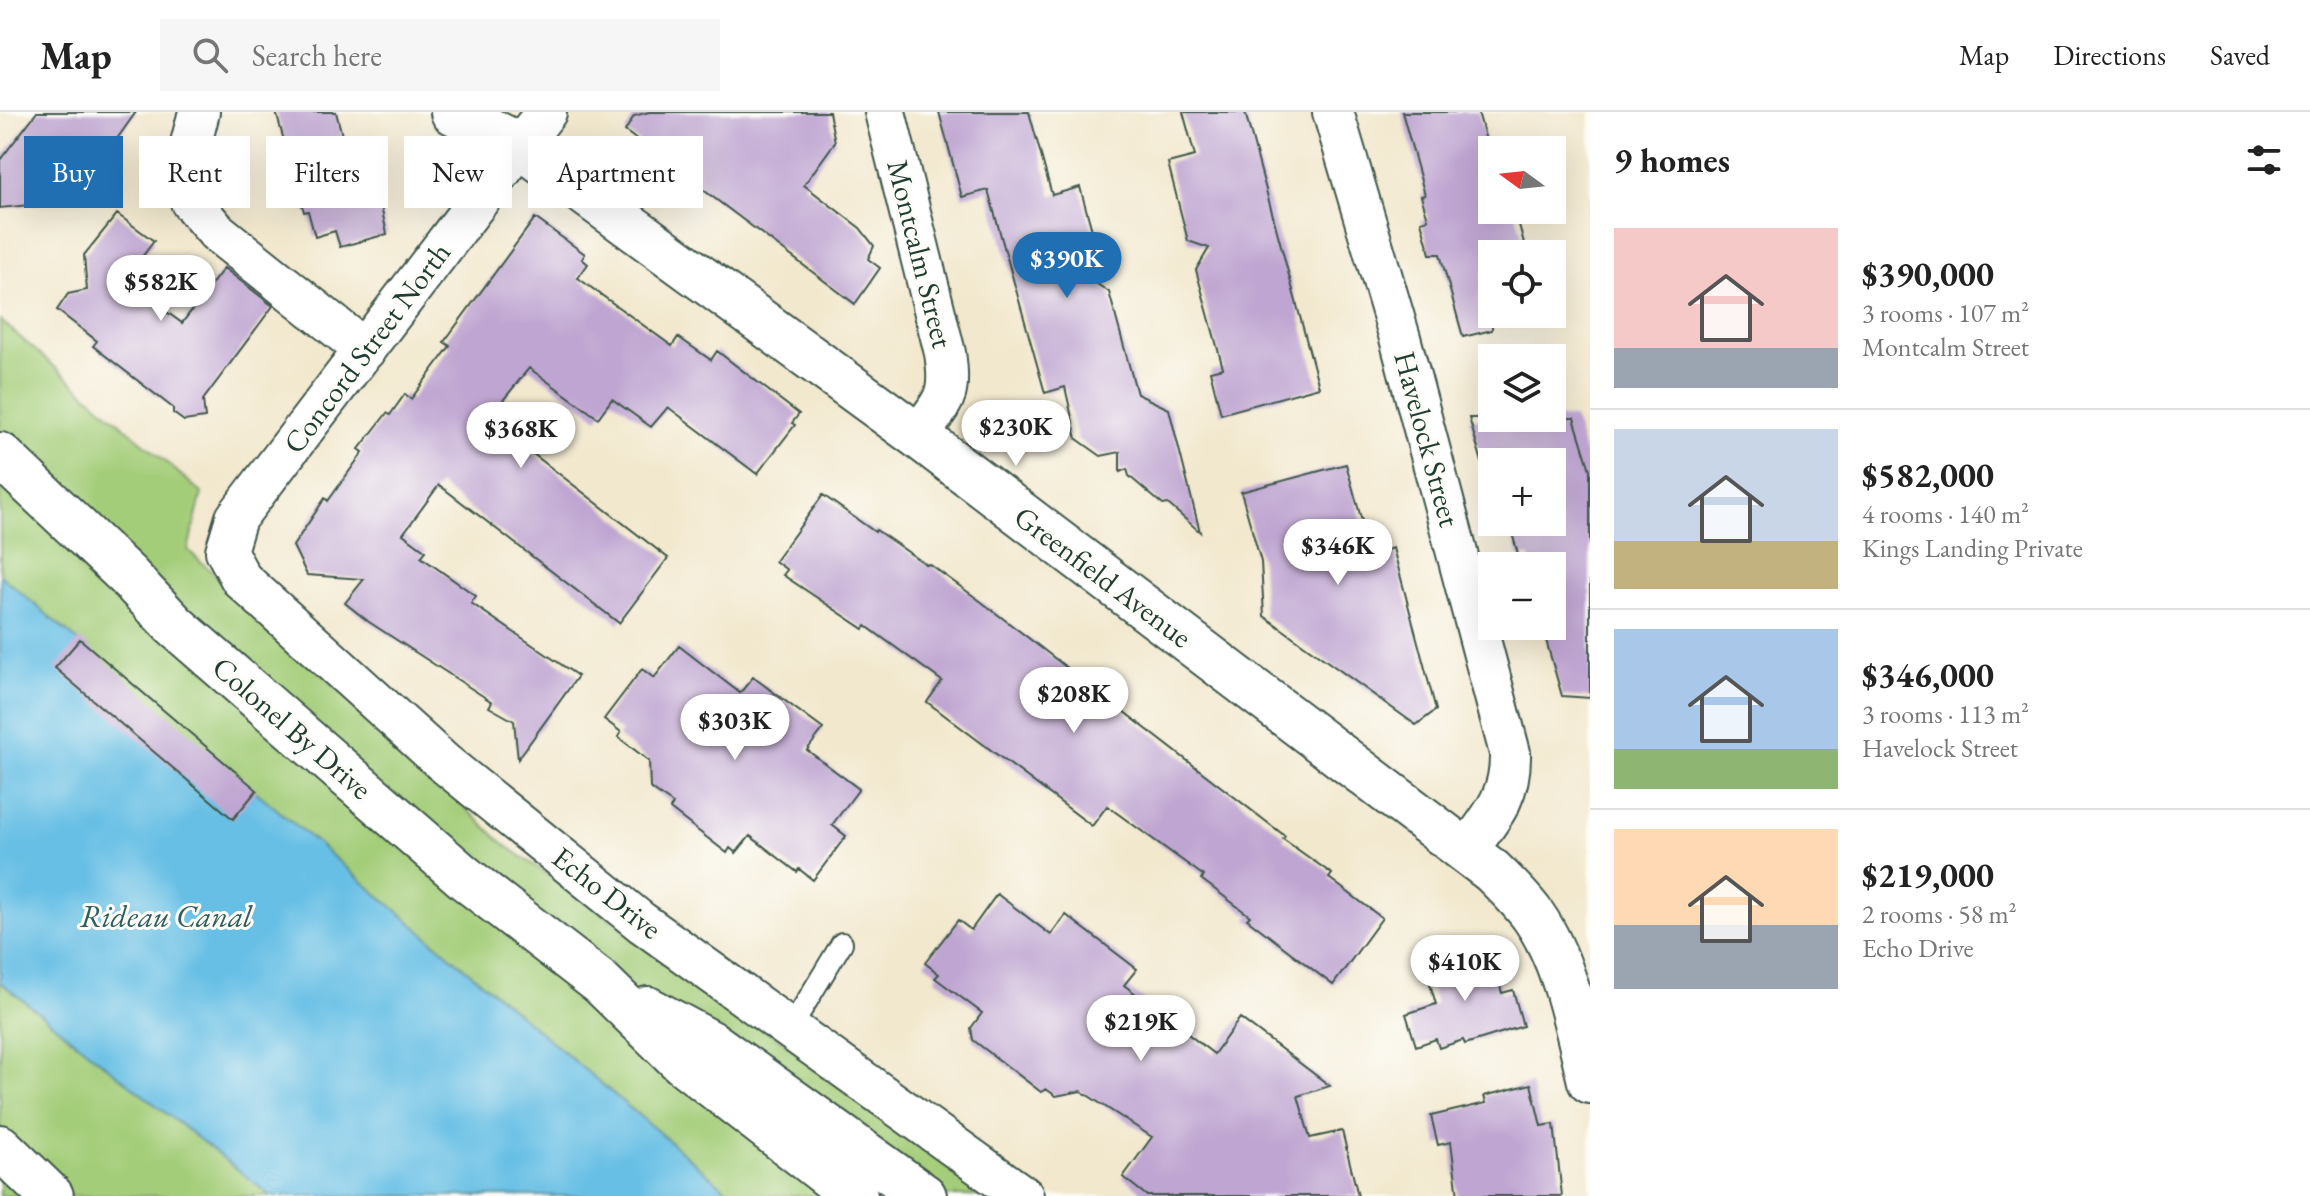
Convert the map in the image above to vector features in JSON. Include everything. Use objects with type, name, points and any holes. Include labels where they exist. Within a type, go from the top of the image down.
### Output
[{"type":"main road","name":"Greenfield Avenue","points":[[453,112],[522,123],[918,436],[1466,852],[1516,895],[1535,919],[1550,946],[1590,1081]]},
{"type":"main road","name":"Colonel By Drive","points":[[0,455],[127,575],[174,625],[465,878],[601,983],[682,1062],[855,1196]]},
{"type":"main road","name":"Colonel By Drive","points":[[601,983],[711,1043],[924,1196]]},
{"type":"main road","points":[[0,1147],[51,1196]]},
{"type":"street","points":[[199,112],[185,167],[191,202],[217,232],[365,350]]},
{"type":"street","name":"Montcalm Street","points":[[885,112],[950,383],[944,400],[918,436]]},
{"type":"street","name":"Havelock Street","points":[[1333,112],[1400,338],[1510,753],[1511,777],[1505,793],[1466,852]]},
{"type":"street","name":"Concord Street North","points":[[226,551],[236,518],[365,350],[522,123]]},
{"type":"street","name":"Echo Drive","points":[[226,551],[241,579],[444,763],[641,922],[1023,1196]]},
{"type":"lane","points":[[790,1029],[842,943]]},
{"type":"green space","points":[[0,320],[202,493],[188,550],[504,844],[1001,1196],[734,1196],[0,575]]},
{"type":"green space","points":[[0,982],[271,1196],[0,1196]]},
{"type":"water","name":"Rideau Canal","points":[[0,575],[734,1196],[271,1196],[0,982]]},
{"type":"building","points":[[37,112],[136,112],[119,136],[24,136],[24,206],[0,208],[0,160]]},
{"type":"building","points":[[276,112],[336,112],[342,136],[283,136]]},
{"type":"building","points":[[649,112],[829,112],[835,142],[804,185],[860,228],[874,246],[868,259],[880,268],[855,304],[703,190],[703,136],[632,136],[625,131],[634,116]]},
{"type":"building","points":[[939,112],[1029,112],[1052,195],[1080,187],[1101,263],[1091,280],[1109,292],[1137,394],[1169,409],[1200,532],[1129,476],[1127,469],[1120,472],[1120,452],[1101,456],[1077,439],[1065,387],[1045,393],[988,190],[962,197]]},
{"type":"building","points":[[1183,112],[1245,112],[1319,387],[1221,414],[1210,371],[1223,368],[1196,270],[1209,248],[1188,241],[1168,163],[1195,156]]},
{"type":"building","points":[[1402,112],[1478,112],[1485,136],[1478,136],[1478,224],[1519,224],[1523,240],[1478,240],[1478,328],[1492,330],[1463,337],[1440,254],[1430,254],[1421,221],[1428,219],[1421,196],[1425,195]]},
{"type":"building","points":[[303,208],[381,208],[387,234],[340,247],[335,231],[315,237],[308,211],[304,212]]},
{"type":"building","points":[[117,214],[154,241],[124,281],[182,323],[224,268],[273,306],[203,400],[205,418],[184,421],[173,413],[173,408],[93,346],[97,341],[57,310],[68,294],[87,290],[84,255]]},
{"type":"building","points":[[535,218],[585,254],[582,259],[588,264],[578,278],[672,346],[678,337],[711,360],[717,351],[799,414],[792,423],[795,425],[757,474],[668,407],[651,427],[612,399],[598,418],[529,368],[488,419],[668,558],[619,623],[439,485],[403,534],[426,551],[421,557],[476,596],[471,603],[578,676],[518,759],[514,721],[489,707],[492,702],[345,603],[364,579],[307,575],[293,546],[325,498],[328,501],[363,452],[359,449],[387,413],[390,415],[405,394],[411,399],[450,346],[444,342]]},
{"type":"building","points":[[1469,418],[1478,418],[1478,432],[1566,432],[1566,418],[1574,418],[1590,470],[1590,698],[1562,696],[1546,640],[1566,640],[1566,552],[1517,552],[1513,536],[1566,536],[1566,448],[1478,448]]},
{"type":"building","points":[[1346,464],[1371,554],[1393,548],[1436,710],[1416,725],[1264,616],[1261,562],[1241,492]]},
{"type":"building","points":[[823,495],[979,600],[1285,836],[1283,839],[1332,874],[1329,878],[1382,918],[1333,985],[1247,919],[1250,916],[1201,879],[1204,876],[1107,806],[1092,826],[927,702],[942,681],[866,626],[864,629],[783,575],[787,570],[775,561]]},
{"type":"building","points":[[80,639],[257,790],[233,819],[55,668]]},
{"type":"building","points":[[679,646],[740,693],[753,677],[823,729],[807,750],[859,789],[832,825],[846,836],[813,880],[799,869],[797,872],[750,836],[736,853],[730,848],[727,853],[670,809],[673,804],[650,788],[649,761],[618,737],[621,732],[604,719],[642,669],[654,678]]},
{"type":"building","points":[[997,894],[1051,935],[1066,915],[1137,969],[1124,985],[1214,1054],[1240,1018],[1330,1086],[1298,1096],[1310,1138],[1342,1131],[1358,1196],[1147,1196],[1123,1177],[1152,1137],[1081,1091],[1056,1096],[1046,1089],[1041,1092],[973,1040],[971,1028],[982,1013],[935,978],[939,974],[925,963],[958,920],[971,930]]},
{"type":"building","points":[[1489,948],[1502,993],[1513,990],[1523,1026],[1465,1044],[1463,1040],[1439,1048],[1436,1039],[1416,1046],[1406,1014],[1436,1004],[1425,967]]},
{"type":"building","points":[[1531,1084],[1541,1126],[1554,1124],[1562,1196],[1458,1196],[1451,1142],[1438,1145],[1431,1116],[1486,1103],[1484,1096]]}]
